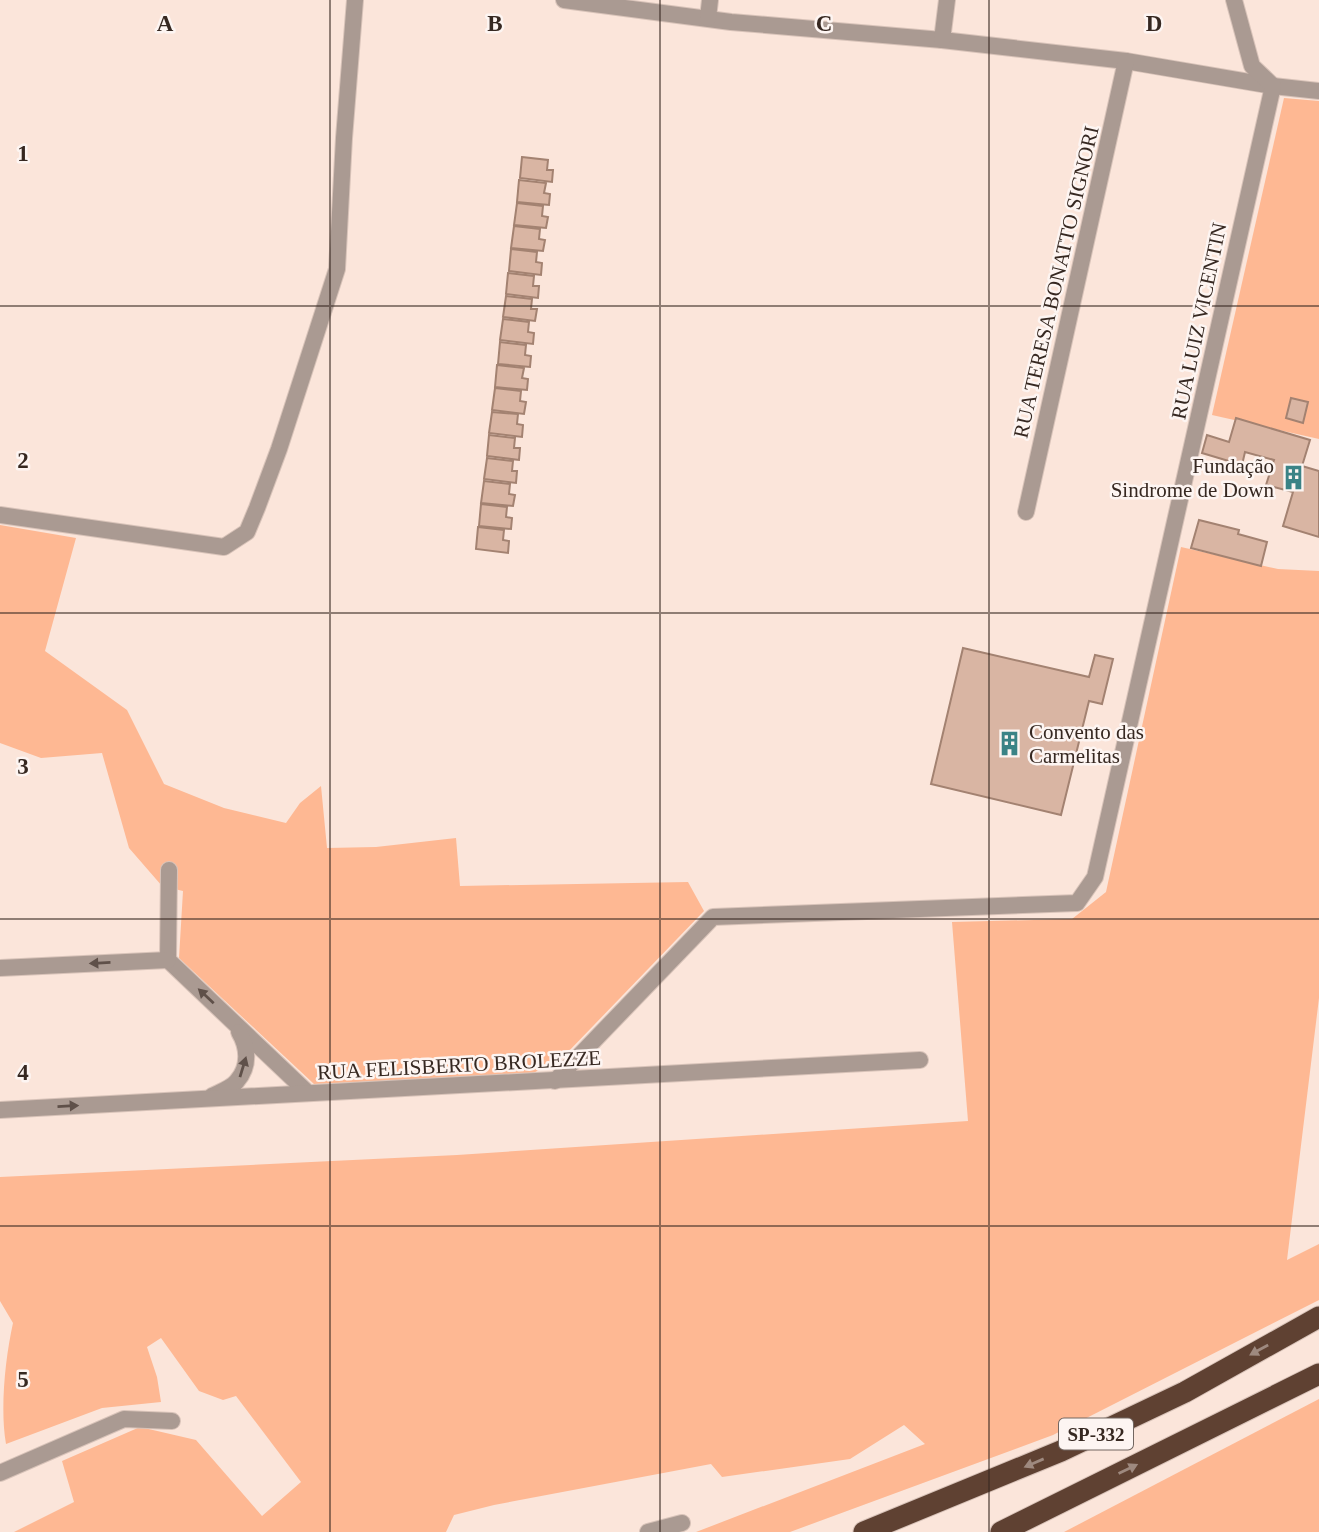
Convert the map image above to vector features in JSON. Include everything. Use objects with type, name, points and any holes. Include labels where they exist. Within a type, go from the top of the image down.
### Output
[{"type":"highway","name":"SP-332","points":[[864,1532],[1062,1451],[1185,1392],[1319,1317]]},
{"type":"highway","name":"SP-332","points":[[1001,1532],[1319,1374]]},
{"type":"street","points":[[0,515],[224,547],[247,532],[279,449],[337,269],[355,0]]},
{"type":"street","points":[[564,0],[731,22],[942,40],[1126,61],[1273,86],[1319,90]]},
{"type":"street","points":[[708,18],[710,0]]},
{"type":"street","points":[[942,40],[947,0]]},
{"type":"street","points":[[1234,0],[1252,66],[1273,86]]},
{"type":"street","name":"RUA TERESA BONATTO SIGNORI","points":[[1026,512],[1126,61]]},
{"type":"street","name":"RUA LUIZ VICENTIN","points":[[555,1081],[713,916],[1077,903],[1096,877],[1273,86]]},
{"type":"street","points":[[168,960],[169,870]]},
{"type":"street","points":[[0,968],[168,960],[309,1093]]},
{"type":"street","points":[[207,1099],[237,1082],[246,1064],[246,1044],[232,1021]]},
{"type":"street","name":"RUA FELISBERTO BROLEZZE","points":[[0,1110],[920,1060]]},
{"type":"street","points":[[0,1473],[124,1419],[172,1420]]},
{"type":"street","points":[[648,1532],[682,1523]]},
{"type":"shaded area","points":[[1284,98],[1319,101],[1319,439],[1212,415]]},
{"type":"shaded area","points":[[0,525],[76,538],[45,651],[127,710],[164,784],[224,808],[286,823],[300,803],[321,786],[327,848],[376,847],[456,838],[460,886],[688,882],[704,911],[567,1053],[532,1074],[314,1084],[179,958],[183,891],[162,886],[129,848],[102,753],[41,758],[0,743]]},
{"type":"shaded area","points":[[1181,547],[1278,569],[1319,571],[1319,998],[1287,1260],[1319,1244],[1319,1300],[1053,1435],[790,1532],[696,1532],[925,1444],[904,1425],[850,1459],[722,1477],[711,1464],[454,1515],[446,1532],[14,1532],[74,1502],[62,1461],[140,1427],[196,1440],[262,1516],[301,1482],[236,1396],[223,1400],[199,1391],[161,1338],[147,1347],[157,1377],[161,1402],[102,1408],[6,1444],[4,1384],[13,1323],[0,1301],[0,1177],[457,1155],[968,1121],[952,922],[1072,919],[1106,892]]},
{"type":"shaded area","points":[[1319,1399],[1319,1532],[1064,1532]]},
{"type":"building","points":[[522,157],[548,160],[547,170],[553,170],[552,182],[520,178]]},
{"type":"building","points":[[519,180],[546,183],[544,193],[550,194],[549,205],[517,202]]},
{"type":"building","points":[[517,203],[543,206],[542,216],[548,217],[546,228],[514,225]]},
{"type":"building","points":[[514,226],[540,229],[539,239],[545,240],[543,251],[511,248]]},
{"type":"building","points":[[511,249],[537,252],[536,262],[542,263],[541,275],[509,271]]},
{"type":"building","points":[[508,273],[534,276],[533,286],[539,286],[538,298],[506,294]]},
{"type":"building","points":[[506,296],[532,299],[531,309],[537,309],[535,321],[503,317]]},
{"type":"building","points":[[503,319],[529,322],[528,332],[534,333],[533,344],[500,340]]},
{"type":"building","points":[[500,342],[526,345],[525,355],[531,356],[530,367],[498,364]]},
{"type":"building","points":[[497,365],[524,368],[522,378],[528,379],[527,390],[495,387]]},
{"type":"building","points":[[495,388],[521,391],[520,401],[526,402],[524,414],[492,410]]},
{"type":"building","points":[[1291,398],[1308,402],[1303,423],[1286,418]]},
{"type":"building","points":[[492,412],[518,414],[517,424],[523,425],[522,437],[489,433]]},
{"type":"building","name":"Fundação Sindrome de Down","points":[[1236,418],[1310,440],[1302,466],[1319,471],[1319,537],[1283,526],[1293,492],[1266,485],[1274,460],[1245,452],[1242,465],[1202,453],[1207,435],[1229,442]]},
{"type":"building","points":[[489,435],[515,438],[514,448],[520,448],[519,460],[487,456]]},
{"type":"building","points":[[487,458],[513,461],[512,471],[517,471],[516,483],[484,479]]},
{"type":"building","points":[[484,481],[510,484],[509,494],[515,495],[513,506],[481,503]]},
{"type":"building","points":[[481,504],[507,507],[506,517],[512,518],[511,529],[479,526]]},
{"type":"building","points":[[1199,520],[1239,530],[1238,534],[1267,542],[1261,566],[1191,548]]},
{"type":"building","points":[[478,527],[504,530],[503,540],[509,541],[508,553],[476,549]]},
{"type":"building","name":"Convento das Carmelitas","points":[[963,648],[1089,677],[1095,655],[1113,659],[1102,704],[1089,701],[1061,815],[931,784]]},
{"type":"place","name":"Fundação Sindrome de Down","points":[[1294,478]]},
{"type":"place","name":"Convento das Carmelitas","points":[[1009,744]]}]
